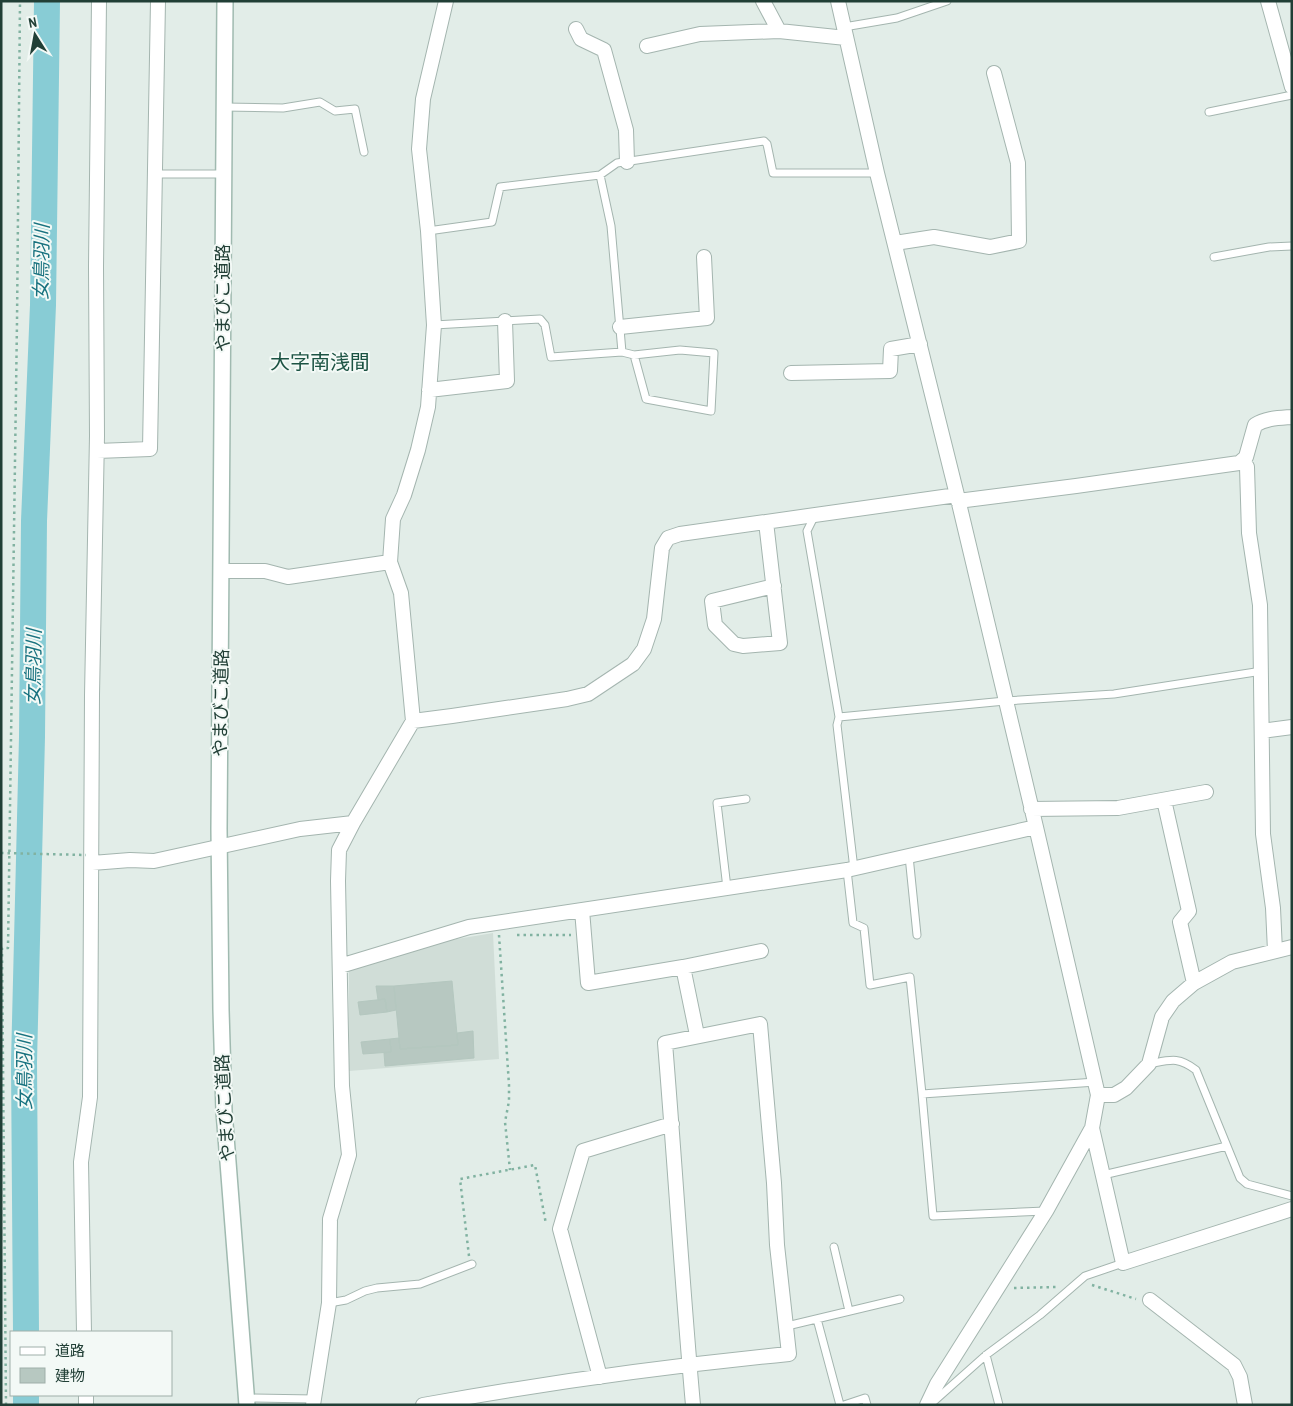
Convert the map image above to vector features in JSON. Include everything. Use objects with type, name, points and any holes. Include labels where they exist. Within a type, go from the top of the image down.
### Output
[{"type":"street","points":[[84,1331],[81,1162],[90,1097],[89,859],[97,450],[96,267],[99,1]]},
{"type":"street","points":[[97,450],[150,448],[158,1]]},
{"type":"street","name":"やまびこ道路","points":[[225,1],[219,848],[221,1010],[224,1111],[247,1401]]},
{"type":"street","points":[[313,1402],[329,1303],[330,1219],[349,1155],[342,1086],[339,850],[413,721],[401,593],[390,562],[393,518],[404,494],[418,450],[430,390],[434,325],[428,231],[419,149],[423,99],[446,1]]},
{"type":"street","points":[[763,1],[779,32]]},
{"type":"street","points":[[838,1],[877,173],[958,498],[1097,1088],[1092,1128],[1123,1263],[1292,1209]]},
{"type":"street","points":[[1268,1],[1292,87]]},
{"type":"street","points":[[576,30],[581,39],[604,50],[626,130],[627,162]]},
{"type":"street","points":[[647,46],[700,34],[845,33]]},
{"type":"street","points":[[895,243],[934,238],[990,247],[1019,241],[1018,163],[994,73]]},
{"type":"street","points":[[620,327],[707,318],[704,257]]},
{"type":"street","points":[[430,390],[507,381],[505,321]]},
{"type":"street","points":[[791,373],[890,371],[891,349],[920,344]]},
{"type":"street","points":[[413,721],[567,699],[588,694],[633,664],[644,649],[654,619],[662,548],[668,538],[680,534],[816,514],[1076,486],[1239,463],[1246,457],[1256,425],[1269,419],[1292,417]]},
{"type":"street","points":[[1243,460],[1247,467],[1249,533],[1260,605],[1263,834],[1273,908],[1274,950]]},
{"type":"street","points":[[766,522],[774,586],[780,643],[743,646],[734,644],[714,625],[712,601],[774,586]]},
{"type":"street","points":[[222,571],[265,571],[288,577],[390,562]]},
{"type":"street","points":[[1262,731],[1292,727]]},
{"type":"street","points":[[1031,809],[1118,808],[1206,792]]},
{"type":"street","points":[[1164,800],[1188,910],[1180,922],[1194,983]]},
{"type":"street","points":[[89,859],[154,861],[300,829],[353,823]]},
{"type":"street","points":[[340,966],[469,927],[850,869],[1036,827]]},
{"type":"street","points":[[582,910],[588,983],[683,967],[761,951]]},
{"type":"street","points":[[1097,1088],[1114,1095],[1126,1088],[1149,1064],[1162,1017],[1173,1001],[1194,983],[1232,962],[1292,947]]},
{"type":"street","points":[[683,967],[697,1035]]},
{"type":"street","points":[[424,1405],[689,1364],[790,1354],[777,1245],[774,1183],[760,1024],[664,1043],[672,1124],[689,1364],[693,1405]]},
{"type":"street","points":[[600,1377],[560,1229],[583,1151],[672,1124]]},
{"type":"street","points":[[928,1405],[937,1384],[1046,1211],[1092,1128]]},
{"type":"street","points":[[1150,1300],[1234,1365],[1240,1378],[1244,1405]]},
{"type":"lane","points":[[845,33],[945,2]]},
{"type":"lane","points":[[1209,112],[1292,95]]},
{"type":"lane","points":[[224,107],[283,108],[320,102],[335,111],[355,109],[364,152]]},
{"type":"lane","points":[[428,231],[492,222],[500,187],[600,175],[617,163],[764,141],[767,144],[773,173],[877,173]]},
{"type":"lane","points":[[156,174],[224,174]]},
{"type":"lane","points":[[600,175],[611,226],[622,352]]},
{"type":"lane","points":[[1214,257],[1269,247],[1292,246]]},
{"type":"lane","points":[[434,325],[540,319],[546,325],[551,357],[622,352],[634,356],[680,350],[714,353],[711,411],[646,399],[634,356]]},
{"type":"lane","points":[[816,514],[807,531],[839,717],[837,724],[853,923],[864,928],[870,985],[910,977],[933,1216],[1046,1211]]},
{"type":"lane","points":[[839,717],[1005,701],[1114,694],[1262,671]]},
{"type":"lane","points":[[728,888],[717,804],[746,799]]},
{"type":"lane","points":[[909,856],[918,935]]},
{"type":"lane","points":[[1149,1064],[1174,1060],[1186,1062],[1196,1070],[1240,1178],[1247,1184],[1292,1196]]},
{"type":"lane","points":[[922,1094],[1097,1088]]},
{"type":"lane","points":[[1103,1175],[1227,1146]]},
{"type":"lane","points":[[834,1247],[849,1311]]},
{"type":"lane","points":[[928,1405],[986,1355],[1040,1315],[1086,1276],[1123,1263]]},
{"type":"lane","points":[[329,1303],[346,1300],[365,1291],[377,1288],[420,1284],[471,1264]]},
{"type":"lane","points":[[787,1326],[900,1299]]},
{"type":"lane","points":[[817,1319],[840,1405]]},
{"type":"lane","points":[[986,1355],[999,1405]]},
{"type":"lane","points":[[844,1405],[865,1398],[867,1405]]},
{"type":"lane","points":[[247,1401],[313,1402]]},
{"type":"path","points":[[6,1405],[2,948],[8,948],[18,312],[20,1]]},
{"type":"path","points":[[1,853],[89,859]]},
{"type":"path","points":[[510,1170],[505,1122],[509,1085],[499,935],[584,935]]},
{"type":"path","points":[[471,1264],[460,1180],[535,1165],[547,1228],[560,1229]]},
{"type":"shaded area","points":[[493,933],[499,1059],[349,1071],[349,969],[445,941]]},
{"type":"building","points":[[452,981],[458,1045],[400,1049],[394,986]]},
{"type":"building","points":[[376,986],[394,986],[396,1010],[387,1012],[385,999],[378,1000]]},
{"type":"building","points":[[385,999],[387,1012],[360,1015],[358,1002]]},
{"type":"building","points":[[473,1031],[474,1058],[385,1066],[384,1053],[391,1052],[390,1039],[399,1038],[400,1049],[458,1045],[457,1033]]},
{"type":"building","points":[[390,1039],[391,1052],[363,1054],[361,1042]]},
{"type":"waterway","name":"女鳥羽川","points":[[26,1331],[24,1062],[32,737],[34,521],[43,305],[47,1]]},
{"type":"waterway","name":"女鳥羽川","points":[[26,1396],[26,1405]]},
{"type":"district","name":"大字南浅間","points":[[320,362]]}]
